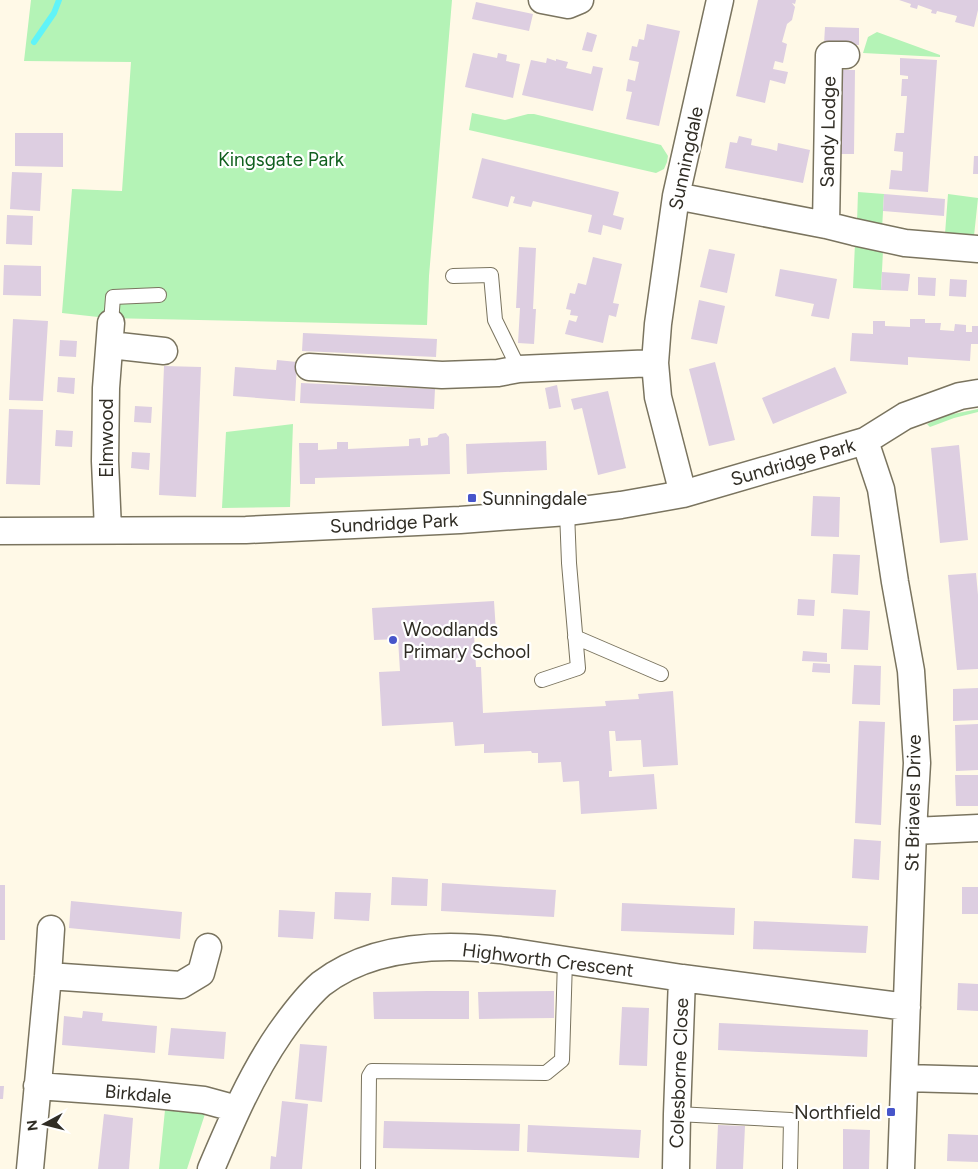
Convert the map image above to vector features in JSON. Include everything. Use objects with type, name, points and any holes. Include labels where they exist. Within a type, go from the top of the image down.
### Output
[{"type":"street","points":[[542,0],[568,5],[580,0]]},
{"type":"street","name":"Sunningdale","points":[[683,494],[658,397],[655,363],[658,324],[676,196],[714,1]]},
{"type":"street","name":"Sandy Lodge","points":[[826,225],[830,55],[846,55]]},
{"type":"street","points":[[676,196],[826,225],[905,243],[978,249]]},
{"type":"street","points":[[110,334],[164,351]]},
{"type":"street","name":"Elmwood","points":[[108,530],[105,460],[106,388],[110,334]]},
{"type":"street","points":[[309,367],[442,375],[498,373],[519,369],[655,363]]},
{"type":"street","name":"Sundridge Park","points":[[0,531],[246,530],[460,520],[567,512],[621,505],[683,494],[866,441],[905,416],[960,396],[978,394]]},
{"type":"street","name":"St Briavels Drive","points":[[866,441],[881,489],[911,671],[917,763],[901,1169]]},
{"type":"street","points":[[913,831],[978,828]]},
{"type":"street","points":[[30,1169],[51,929]]},
{"type":"street","points":[[48,976],[181,985],[201,973],[208,947]]},
{"type":"street","name":"Highworth Crescent","points":[[211,1169],[237,1109],[264,1057],[294,1011],[321,984],[350,966],[383,954],[424,948],[471,947],[682,978],[907,1007]]},
{"type":"street","name":"Colesborne Close","points":[[676,1169],[682,978]]},
{"type":"street","points":[[905,1078],[978,1080]]},
{"type":"street","name":"Birkdale","points":[[38,1086],[204,1100],[237,1109]]},
{"type":"lane","points":[[452,276],[491,275],[495,320],[519,369]]},
{"type":"lane","points":[[110,334],[113,297],[159,295]]},
{"type":"lane","points":[[542,680],[578,668],[567,512]]},
{"type":"lane","points":[[575,637],[661,674]]},
{"type":"lane","points":[[368,1169],[369,1076],[372,1070],[546,1073],[562,1060],[565,960]]},
{"type":"lane","points":[[677,1114],[791,1120],[790,1169]]},
{"type":"green space","name":"Kingsgate Park","points":[[31,0],[452,0],[429,276],[427,325],[107,318],[62,313],[72,189],[122,191],[131,62],[24,61]]},
{"type":"green space","points":[[877,32],[940,55],[940,57],[863,53],[868,37]]},
{"type":"green space","points":[[472,113],[505,120],[534,114],[661,145],[668,156],[667,162],[664,169],[656,173],[469,130]]},
{"type":"green space","points":[[858,192],[884,194],[882,229],[857,223]]},
{"type":"green space","points":[[948,194],[978,198],[974,236],[945,234]]},
{"type":"green space","points":[[855,243],[883,251],[881,290],[853,288]]},
{"type":"green space","points":[[978,409],[978,412],[930,427],[927,424],[948,415]]},
{"type":"green space","points":[[293,424],[290,507],[222,508],[226,432]]},
{"type":"green space","points":[[165,1110],[205,1114],[187,1169],[159,1169]]},
{"type":"building","points":[[758,0],[796,0],[795,4],[792,3],[795,7],[792,20],[787,24],[782,42],[787,44],[783,63],[775,61],[773,69],[788,72],[785,84],[770,80],[765,103],[736,96]]},
{"type":"building","points":[[899,0],[978,0],[974,27],[955,22],[957,16],[937,11],[936,14],[931,13],[932,10],[918,5],[917,9],[910,7],[911,4]]},
{"type":"building","points":[[476,2],[533,14],[529,31],[472,19]]},
{"type":"building","points":[[647,24],[680,31],[659,126],[626,119],[632,92],[626,91],[628,79],[635,81],[639,62],[629,60],[632,46],[637,47],[639,39],[644,40]]},
{"type":"building","points":[[825,27],[859,28],[859,45],[824,44]]},
{"type":"building","points":[[587,32],[597,35],[592,52],[582,50]]},
{"type":"building","points":[[473,53],[497,58],[498,53],[507,55],[506,61],[520,64],[513,98],[465,87]]},
{"type":"building","points":[[547,58],[568,62],[566,68],[591,74],[593,66],[603,68],[593,111],[522,95],[531,60],[546,63]]},
{"type":"building","points":[[900,58],[937,60],[928,192],[889,189],[891,170],[902,171],[903,152],[894,151],[896,133],[904,133],[907,96],[901,96],[902,79],[908,79],[908,76],[900,75]]},
{"type":"building","points":[[837,70],[855,70],[854,154],[836,154]]},
{"type":"building","points":[[15,133],[63,133],[63,167],[15,166]]},
{"type":"building","points":[[739,136],[752,139],[751,145],[777,151],[778,143],[810,150],[803,183],[725,168],[730,142],[737,143]]},
{"type":"building","points":[[974,156],[978,156],[978,174],[973,174]]},
{"type":"building","points":[[482,158],[619,192],[613,215],[624,218],[621,230],[603,225],[601,235],[588,232],[592,215],[533,201],[531,207],[513,203],[515,197],[511,196],[508,207],[472,198]]},
{"type":"building","points":[[12,172],[42,173],[40,211],[10,209]]},
{"type":"building","points":[[884,194],[945,199],[944,216],[883,211]]},
{"type":"building","points":[[7,215],[33,216],[32,245],[6,244]]},
{"type":"building","points":[[519,247],[536,248],[533,309],[536,309],[534,344],[518,343],[520,308],[516,308]]},
{"type":"building","points":[[709,249],[735,254],[727,293],[700,287]]},
{"type":"building","points":[[593,257],[622,264],[613,303],[619,304],[616,317],[609,315],[603,343],[565,334],[569,320],[576,322],[578,316],[570,315],[571,310],[566,309],[570,293],[575,294],[578,283],[586,285]]},
{"type":"building","points":[[4,265],[41,266],[41,296],[3,295]]},
{"type":"building","points":[[780,269],[837,279],[829,319],[811,316],[814,304],[775,296]]},
{"type":"building","points":[[882,272],[910,274],[908,291],[881,290]]},
{"type":"building","points":[[918,277],[936,278],[935,296],[918,295]]},
{"type":"building","points":[[950,279],[967,280],[966,297],[949,296]]},
{"type":"building","points":[[699,300],[725,306],[717,344],[691,339]]},
{"type":"building","points":[[13,319],[48,321],[43,401],[9,400]]},
{"type":"building","points":[[910,319],[925,319],[925,323],[941,323],[940,330],[954,331],[955,324],[966,325],[966,332],[972,332],[972,326],[978,326],[978,344],[971,344],[970,361],[908,357],[908,365],[850,361],[852,333],[873,334],[873,321],[885,321],[885,326],[910,327]]},
{"type":"building","points":[[303,333],[437,339],[436,357],[302,351]]},
{"type":"building","points":[[60,340],[77,341],[76,357],[59,356]]},
{"type":"building","points":[[277,360],[297,362],[295,401],[233,396],[235,367],[276,370]]},
{"type":"building","points":[[715,362],[735,440],[709,446],[689,369]]},
{"type":"building","points":[[164,366],[201,367],[196,497],[159,495]]},
{"type":"building","points":[[835,367],[847,393],[773,424],[762,398]]},
{"type":"building","points":[[58,377],[75,378],[74,394],[57,392]]},
{"type":"building","points":[[301,383],[435,389],[434,409],[300,403]]},
{"type":"building","points":[[557,385],[561,407],[549,409],[545,388]]},
{"type":"building","points":[[608,391],[626,468],[598,475],[582,408],[574,410],[571,399]]},
{"type":"building","points":[[135,406],[152,407],[151,423],[134,422]]},
{"type":"building","points":[[9,409],[43,410],[40,485],[6,484]]},
{"type":"building","points":[[56,430],[73,431],[72,447],[55,446]]},
{"type":"building","points":[[446,433],[449,437],[450,474],[315,478],[315,484],[300,484],[299,443],[318,443],[318,450],[337,449],[337,442],[348,442],[348,449],[409,446],[409,439],[420,438],[421,446],[428,445],[428,438]]},
{"type":"building","points":[[546,441],[547,470],[467,474],[466,444]]},
{"type":"building","points":[[959,445],[968,540],[940,543],[931,448]]},
{"type":"building","points":[[132,452],[150,453],[149,470],[131,468]]},
{"type":"building","points":[[813,496],[840,497],[839,537],[811,536]]},
{"type":"building","points":[[833,554],[860,555],[858,595],[831,593]]},
{"type":"building","points":[[976,573],[978,595],[978,669],[957,670],[948,575]]},
{"type":"building","points":[[798,599],[815,600],[814,616],[797,615]]},
{"type":"building","points":[[494,601],[496,632],[474,634],[476,667],[481,667],[483,713],[606,706],[605,701],[639,699],[638,694],[673,691],[678,765],[643,767],[641,740],[616,741],[615,731],[609,731],[612,771],[609,771],[609,777],[654,774],[657,809],[581,814],[579,781],[563,782],[561,762],[538,763],[538,753],[532,753],[531,751],[484,753],[484,744],[455,746],[453,722],[382,726],[379,672],[400,671],[398,639],[374,640],[372,608]]},
{"type":"building","points":[[843,609],[870,611],[868,650],[841,649]]},
{"type":"building","points":[[803,651],[827,653],[827,662],[802,661]]},
{"type":"building","points":[[813,663],[830,664],[830,673],[812,672]]},
{"type":"building","points":[[854,665],[881,666],[880,705],[852,704]]},
{"type":"building","points":[[978,688],[978,720],[953,721],[953,689]]},
{"type":"building","points":[[859,721],[885,722],[881,825],[855,823]]},
{"type":"building","points":[[978,724],[978,770],[956,771],[955,725]]},
{"type":"building","points":[[955,775],[978,775],[978,806],[956,806]]},
{"type":"building","points":[[854,839],[881,841],[879,880],[852,878]]},
{"type":"building","points":[[392,877],[428,879],[427,906],[391,905]]},
{"type":"building","points":[[442,883],[556,890],[554,917],[441,911]]},
{"type":"building","points":[[0,885],[5,885],[5,940],[0,940]]},
{"type":"building","points":[[962,887],[978,887],[978,914],[962,914]]},
{"type":"building","points":[[335,892],[371,893],[369,921],[334,919]]},
{"type":"building","points":[[71,901],[182,912],[180,939],[69,928]]},
{"type":"building","points":[[622,903],[735,908],[734,935],[621,931]]},
{"type":"building","points":[[279,910],[315,912],[313,939],[278,937]]},
{"type":"building","points":[[754,921],[868,926],[866,953],[753,949]]},
{"type":"building","points":[[958,983],[978,984],[978,1011],[957,1010]]},
{"type":"building","points":[[469,991],[469,1019],[374,1019],[373,992]]},
{"type":"building","points":[[554,991],[554,1018],[479,1019],[478,992]]},
{"type":"building","points":[[622,1007],[649,1008],[647,1066],[619,1065]]},
{"type":"building","points":[[83,1011],[103,1013],[102,1021],[157,1026],[155,1053],[62,1045],[64,1016],[82,1018]]},
{"type":"building","points":[[719,1023],[868,1030],[867,1057],[718,1050]]},
{"type":"building","points":[[171,1028],[226,1032],[224,1059],[168,1055]]},
{"type":"building","points":[[300,1044],[327,1046],[322,1102],[295,1099]]},
{"type":"building","points":[[0,1086],[4,1086],[3,1099],[0,1099]]},
{"type":"building","points":[[282,1101],[308,1104],[302,1169],[270,1169],[271,1156],[276,1157]]},
{"type":"building","points":[[104,1114],[133,1118],[129,1169],[98,1169]]},
{"type":"building","points":[[384,1121],[520,1124],[519,1151],[383,1148]]},
{"type":"building","points":[[528,1125],[641,1130],[639,1158],[527,1152]]},
{"type":"building","points":[[718,1125],[745,1126],[743,1169],[716,1169]]},
{"type":"building","points":[[843,1129],[870,1130],[869,1169],[843,1169]]},
{"type":"building","points":[[948,1134],[978,1135],[978,1162],[947,1161]]},
{"type":"waterway","points":[[34,42],[54,13],[59,0]]},
{"type":"place","name":"Sunningdale","points":[[472,498]]},
{"type":"place","name":"Woodlands Primary School","points":[[393,640]]},
{"type":"place","name":"Northfield","points":[[891,1112]]}]
